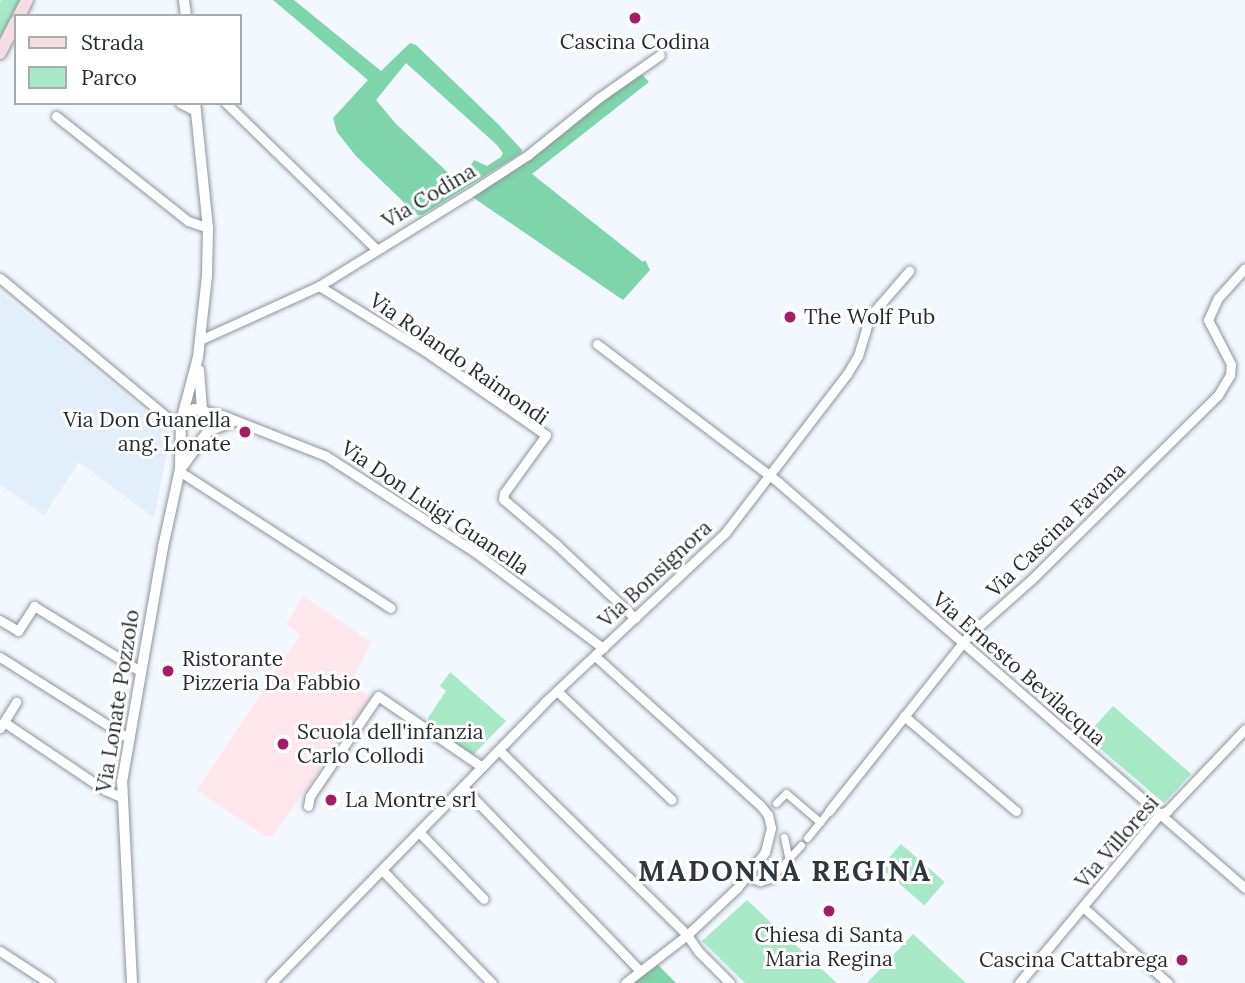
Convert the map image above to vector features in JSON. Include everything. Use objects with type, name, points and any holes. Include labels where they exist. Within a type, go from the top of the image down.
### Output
[{"type":"main road","points":[[0,53],[14,26]]},
{"type":"street","name":"Via Codina","points":[[200,340],[319,286],[518,162],[660,55]]},
{"type":"street","points":[[228,105],[376,249]]},
{"type":"street","points":[[196,107],[208,228],[208,265],[198,357],[203,411],[210,419],[208,433],[180,470],[391,608]]},
{"type":"street","points":[[56,116],[188,221],[208,228]]},
{"type":"street","name":"Via Cascina Favana","points":[[829,811],[970,634],[1051,561],[1218,395],[1230,375],[1231,364],[1208,320],[1218,298],[1245,268]]},
{"type":"street","name":"Via Bonsignora","points":[[271,983],[557,691],[716,542],[770,476],[853,365],[870,316],[909,271]]},
{"type":"street","points":[[0,278],[168,418],[183,423],[191,439],[234,421]]},
{"type":"street","name":"Via Rolando Raimondi","points":[[319,286],[425,351],[546,435],[504,493],[503,499],[635,618]]},
{"type":"street","points":[[597,344],[770,476]]},
{"type":"street","name":"Via Lonate Pozzolo","points":[[132,983],[121,797],[128,738],[180,470],[183,423],[198,357]]},
{"type":"street","points":[[183,423],[194,409],[203,411]]},
{"type":"street","name":"Via Don Luigi Guanella","points":[[203,411],[332,460],[484,559],[603,648]]},
{"type":"street","name":"Via Ernesto Bevilacqua","points":[[770,476],[1245,888]]},
{"type":"street","points":[[0,620],[18,631],[34,606],[141,671]]},
{"type":"street","points":[[595,656],[760,805],[771,828],[767,848],[737,888],[687,935],[625,983]]},
{"type":"street","points":[[0,657],[128,738]]},
{"type":"street","points":[[557,691],[672,800]]},
{"type":"street","points":[[308,806],[311,794],[378,696],[482,767]]},
{"type":"street","points":[[16,702],[2,725],[105,790],[121,797]]},
{"type":"street","points":[[904,716],[1016,811]]},
{"type":"street","name":"Via Villoresi","points":[[1019,983],[1160,814],[1167,811],[1245,729]]},
{"type":"street","points":[[499,750],[687,935],[698,951],[730,983]]},
{"type":"street","points":[[463,787],[640,971]]},
{"type":"street","points":[[776,803],[786,793],[820,822]]},
{"type":"street","points":[[807,838],[829,811]]},
{"type":"street","points":[[419,832],[484,899]]},
{"type":"street","points":[[784,837],[789,860]]},
{"type":"street","points":[[752,879],[760,882],[770,879],[801,845]]},
{"type":"street","points":[[382,870],[492,983]]},
{"type":"street","points":[[1083,907],[1168,983]]},
{"type":"street","points":[[0,951],[49,983]]},
{"type":"shaded area","points":[[0,292],[168,430],[170,436],[154,518],[79,462],[44,515],[0,485]]},
{"type":"shaded area","name":"Scuola dell'infanzia Carlo Collodi","points":[[303,596],[371,642],[351,683],[371,697],[273,836],[266,837],[197,790],[300,635],[286,624]]},
{"type":"green space","points":[[20,0],[0,39],[0,2]]},
{"type":"green space","points":[[273,0],[294,0],[381,71],[410,43],[416,45],[498,124],[522,150],[521,153],[422,215],[417,215],[356,156],[337,132],[333,118],[368,80]],"holes":[[[406,63],[503,153],[501,157],[487,166],[474,160],[467,172],[468,178],[459,183],[395,123],[376,100]]]},
{"type":"green space","points":[[638,70],[649,82],[532,174],[643,262],[645,260],[650,270],[623,300],[468,194]]},
{"type":"green space","points":[[450,672],[506,721],[473,755],[429,726],[428,718],[446,691],[440,686]]},
{"type":"green space","points":[[1113,706],[1191,774],[1164,803],[1097,746],[1095,726]]},
{"type":"green space","points":[[901,844],[945,882],[924,905],[881,867]]},
{"type":"green space","points":[[747,900],[837,983],[745,983],[702,941]]},
{"type":"green space","points":[[913,934],[966,983],[867,983]]},
{"type":"green space","points":[[658,965],[676,983],[633,983]]},
{"type":"place","name":"Cascina Codina","points":[[635,18]]},
{"type":"place","name":"The Wolf Pub","points":[[790,317]]},
{"type":"place","name":"Via Don Guanella ang. Lonate","points":[[245,432]]},
{"type":"place","name":"Ristorante Pizzeria Da Fabbio","points":[[168,671]]},
{"type":"place","name":"Scuola dell'infanzia Carlo Collodi","points":[[283,744]]},
{"type":"place","name":"La Montre srl","points":[[331,800]]},
{"type":"place","name":"Chiesa di Santa Maria Regina","points":[[829,911]]},
{"type":"place","name":"Cascina Cattabrega","points":[[1182,960]]},
{"type":"district","name":"MADONNA REGINA","points":[[785,871]]}]
